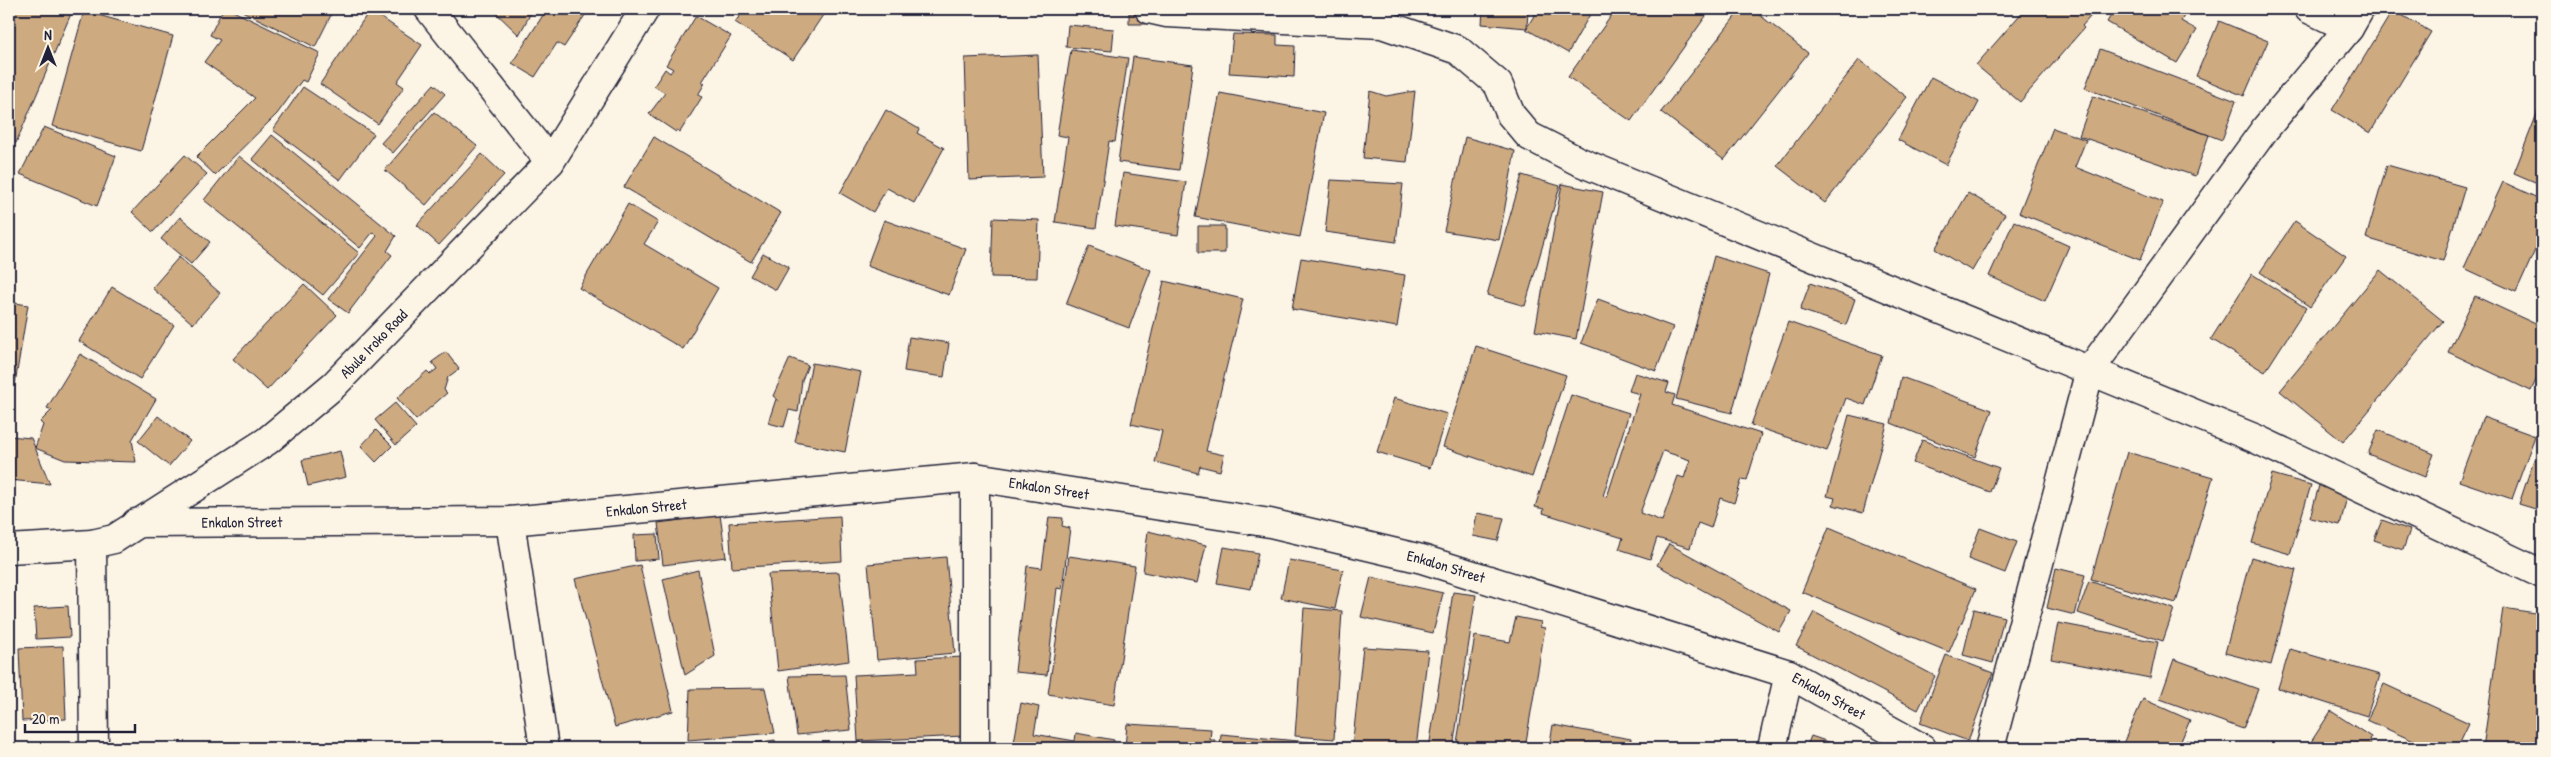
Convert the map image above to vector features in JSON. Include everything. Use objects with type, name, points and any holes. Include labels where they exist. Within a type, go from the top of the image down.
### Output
[{"type":"street","points":[[429,9],[550,162]]},
{"type":"street","name":"Abule Iroko Road","points":[[9,549],[92,544],[114,538],[267,441],[334,385],[550,162],[645,9]]},
{"type":"street","points":[[1149,9],[1167,13],[1382,24],[1458,50],[1498,84],[1511,115],[1529,136],[1578,161],[2254,438],[2542,574]]},
{"type":"street","points":[[1990,748],[2090,370],[2264,129],[2355,18],[2309,9]]},
{"type":"street","points":[[976,478],[976,748]]},
{"type":"street","name":"Enkalon Street","points":[[136,523],[510,522],[976,478],[1270,523],[1422,559],[1790,674],[1922,748]]},
{"type":"street","points":[[510,522],[544,748]]},
{"type":"street","points":[[92,544],[94,748]]},
{"type":"street","points":[[1772,748],[1790,674]]},
{"type":"building","points":[[9,9],[73,9],[16,143],[9,140]]},
{"type":"building","points":[[223,9],[229,9],[320,53],[306,82],[302,80],[277,114],[215,175],[196,157],[255,98],[204,62],[220,40],[210,35]]},
{"type":"building","points":[[238,9],[334,9],[315,47]]},
{"type":"building","points":[[492,9],[533,9],[519,35]]},
{"type":"building","points":[[547,9],[589,9],[564,47],[557,43],[535,77],[512,63]]},
{"type":"building","points":[[745,9],[827,9],[793,60],[735,22]]},
{"type":"building","points":[[1483,9],[1528,9],[1527,28],[1482,24]]},
{"type":"building","points":[[1538,9],[1593,9],[1568,53],[1526,29]]},
{"type":"building","points":[[1616,9],[1711,9],[1631,121],[1568,77]]},
{"type":"building","points":[[1741,9],[1752,9],[1808,53],[1724,160],[1661,112]]},
{"type":"building","points":[[2025,9],[2097,9],[2082,26],[2084,28],[2020,102],[1976,65]]},
{"type":"building","points":[[2115,9],[2188,9],[2181,21],[2197,30],[2177,63],[2107,22]]},
{"type":"building","points":[[370,10],[422,45],[397,82],[404,87],[378,124],[320,84]]},
{"type":"building","points":[[2393,10],[2431,32],[2370,133],[2332,110]]},
{"type":"building","points":[[84,11],[173,36],[141,151],[52,126]]},
{"type":"building","points":[[1129,13],[1154,14],[1154,24],[1129,24]]},
{"type":"building","points":[[696,16],[731,36],[702,82],[705,83],[698,95],[702,97],[680,132],[677,130],[676,132],[649,114],[665,93],[654,86],[665,69],[670,73],[673,69],[666,65]]},
{"type":"building","points":[[2219,21],[2268,41],[2244,96],[2196,76]]},
{"type":"building","points":[[1068,25],[1114,29],[1112,51],[1066,47]]},
{"type":"building","points":[[1233,34],[1277,35],[1277,45],[1295,46],[1294,77],[1229,73]]},
{"type":"building","points":[[2100,49],[2236,101],[2222,140],[2085,88]]},
{"type":"building","points":[[1071,50],[1128,58],[1115,142],[1109,141],[1096,228],[1055,222],[1068,137],[1057,135]]},
{"type":"building","points":[[1038,55],[1043,177],[969,180],[965,58]]},
{"type":"building","points":[[1133,57],[1193,65],[1179,170],[1118,162]]},
{"type":"building","points":[[1859,60],[1907,97],[1825,203],[1777,166]]},
{"type":"building","points":[[1931,77],[1979,102],[1946,165],[1898,140]]},
{"type":"building","points":[[434,84],[445,94],[393,153],[381,143]]},
{"type":"building","points":[[303,87],[374,134],[340,180],[273,130]]},
{"type":"building","points":[[1370,91],[1386,96],[1415,91],[1407,162],[1363,158]]},
{"type":"building","points":[[1220,93],[1324,113],[1300,237],[1195,217]]},
{"type":"building","points":[[2093,96],[2209,135],[2195,176],[2079,136]]},
{"type":"building","points":[[2542,101],[2542,185],[2514,173]]},
{"type":"building","points":[[886,110],[919,129],[917,133],[944,148],[914,203],[887,188],[873,212],[840,193]]},
{"type":"building","points":[[434,112],[477,146],[426,205],[385,170]]},
{"type":"building","points":[[44,127],[116,156],[97,206],[20,174]]},
{"type":"building","points":[[2053,128],[2086,140],[2075,167],[2163,202],[2140,260],[2019,213]]},
{"type":"building","points":[[272,135],[396,236],[387,251],[392,255],[348,313],[328,299],[377,236],[373,232],[360,248],[252,159]]},
{"type":"building","points":[[654,137],[781,213],[751,262],[624,187]]},
{"type":"building","points":[[1465,137],[1515,151],[1499,240],[1444,231]]},
{"type":"building","points":[[482,154],[504,175],[439,245],[417,225]]},
{"type":"building","points":[[185,155],[207,174],[153,232],[132,212]]},
{"type":"building","points":[[239,156],[359,253],[323,295],[204,200]]},
{"type":"building","points":[[2387,165],[2465,187],[2443,261],[2366,238]]},
{"type":"building","points":[[1123,173],[1186,182],[1178,235],[1115,226]]},
{"type":"building","points":[[1522,175],[1560,186],[1525,306],[1487,295]]},
{"type":"building","points":[[1331,180],[1403,184],[1396,242],[1325,232]]},
{"type":"building","points":[[2503,182],[2542,200],[2542,235],[2516,292],[2464,268]]},
{"type":"building","points":[[1562,184],[1603,192],[1576,339],[1535,331]]},
{"type":"building","points":[[1968,193],[2005,214],[1972,271],[1935,249]]},
{"type":"building","points":[[628,204],[658,222],[644,244],[718,288],[683,349],[579,288]]},
{"type":"building","points":[[180,217],[210,242],[191,264],[161,239]]},
{"type":"building","points":[[993,218],[1039,220],[1037,278],[991,277]]},
{"type":"building","points":[[884,220],[966,249],[949,295],[867,266]]},
{"type":"building","points":[[2014,221],[2069,246],[2045,301],[1989,276]]},
{"type":"building","points":[[2295,221],[2346,256],[2310,307],[2260,272]]},
{"type":"building","points":[[1198,226],[1225,226],[1225,253],[1198,253]]},
{"type":"building","points":[[1089,246],[1151,270],[1129,328],[1066,304]]},
{"type":"building","points":[[763,253],[789,267],[776,290],[750,276]]},
{"type":"building","points":[[1714,256],[1769,274],[1732,413],[1676,399]]},
{"type":"building","points":[[179,257],[220,293],[193,324],[152,288]]},
{"type":"building","points":[[1301,258],[1405,275],[1397,327],[1292,309]]},
{"type":"building","points":[[2380,270],[2443,321],[2343,442],[2280,391]]},
{"type":"building","points":[[2252,274],[2306,308],[2265,372],[2211,339]]},
{"type":"building","points":[[1164,281],[1243,299],[1206,451],[1224,455],[1220,471],[1200,466],[1198,473],[1155,462],[1162,431],[1131,424]]},
{"type":"building","points":[[1810,283],[1855,299],[1846,325],[1800,310]]},
{"type":"building","points":[[304,284],[337,315],[267,390],[233,359]]},
{"type":"building","points":[[112,287],[174,325],[140,379],[79,341]]},
{"type":"building","points":[[2475,296],[2542,327],[2542,367],[2531,391],[2448,352]]},
{"type":"building","points":[[1598,299],[1673,327],[1656,371],[1581,343]]},
{"type":"building","points":[[9,302],[28,305],[10,414],[9,414]]},
{"type":"building","points":[[1788,322],[1882,355],[1865,405],[1846,398],[1827,451],[1751,425]]},
{"type":"building","points":[[909,337],[949,343],[944,377],[904,371]]},
{"type":"building","points":[[1476,346],[1566,375],[1532,477],[1443,447]]},
{"type":"building","points":[[446,352],[459,369],[448,377],[444,390],[447,393],[416,420],[397,398],[427,371],[430,374],[437,369],[432,362]]},
{"type":"building","points":[[80,354],[156,399],[132,440],[136,462],[65,460],[35,448],[43,425],[40,422],[52,410],[47,408]]},
{"type":"building","points":[[790,358],[808,365],[802,380],[798,412],[789,410],[784,427],[768,423],[776,399],[779,401],[773,396]]},
{"type":"building","points":[[812,363],[861,372],[845,452],[795,442]]},
{"type":"building","points":[[1635,373],[1669,383],[1666,392],[1675,395],[1672,405],[1761,434],[1747,480],[1742,479],[1734,503],[1720,498],[1711,528],[1698,523],[1690,548],[1657,538],[1650,559],[1619,549],[1623,538],[1543,513],[1544,509],[1535,507],[1571,395],[1629,413],[1603,496],[1607,497],[1640,394],[1629,391]],"holes":[[[1663,451],[1690,460],[1684,478],[1678,476],[1662,521],[1640,513]]]},
{"type":"building","points":[[1901,377],[1992,410],[1975,457],[1891,423]]},
{"type":"building","points":[[1394,398],[1447,414],[1430,468],[1377,452]]},
{"type":"building","points":[[395,403],[416,427],[396,445],[375,420]]},
{"type":"building","points":[[1849,415],[1887,424],[1863,513],[1833,505],[1835,498],[1827,496]]},
{"type":"building","points":[[158,416],[190,441],[169,466],[138,441]]},
{"type":"building","points":[[2483,417],[2535,436],[2512,499],[2459,481]]},
{"type":"building","points":[[376,430],[392,446],[376,462],[361,446]]},
{"type":"building","points":[[2378,430],[2434,454],[2425,477],[2368,454]]},
{"type":"building","points":[[2542,434],[2542,457],[2536,455]]},
{"type":"building","points":[[9,436],[31,438],[50,484],[9,480]]},
{"type":"building","points":[[1922,440],[1999,468],[1990,492],[1913,463]]},
{"type":"building","points":[[340,451],[346,477],[308,486],[302,460]]},
{"type":"building","points":[[2127,452],[2213,477],[2176,603],[2091,579]]},
{"type":"building","points":[[2534,459],[2542,462],[2542,511],[2519,504]]},
{"type":"building","points":[[2272,474],[2311,485],[2290,554],[2252,543]]},
{"type":"building","points":[[2320,482],[2349,489],[2340,525],[2310,518]]},
{"type":"building","points":[[1477,513],[1504,518],[1498,541],[1473,536]]},
{"type":"building","points":[[720,515],[726,557],[663,565],[658,523]]},
{"type":"building","points":[[840,516],[842,561],[732,568],[729,523]]},
{"type":"building","points":[[1049,517],[1063,518],[1062,526],[1070,528],[1062,589],[1057,588],[1047,675],[1015,672],[1027,566],[1042,568]]},
{"type":"building","points":[[2382,520],[2410,530],[2403,550],[2374,540]]},
{"type":"building","points":[[1829,527],[1976,589],[1949,652],[1802,592]]},
{"type":"building","points":[[1980,528],[2017,542],[2005,573],[1968,559]]},
{"type":"building","points":[[1148,531],[1206,545],[1197,583],[1143,572]]},
{"type":"building","points":[[657,534],[659,559],[635,561],[634,535]]},
{"type":"building","points":[[1669,544],[1791,611],[1779,632],[1657,565]]},
{"type":"building","points":[[1224,547],[1258,553],[1251,589],[1217,583]]},
{"type":"building","points":[[1069,556],[1135,566],[1114,705],[1048,694]]},
{"type":"building","points":[[946,557],[955,653],[877,660],[868,564]]},
{"type":"building","points":[[2251,557],[2296,570],[2271,665],[2225,653]]},
{"type":"building","points":[[1289,560],[1343,570],[1335,609],[1281,598]]},
{"type":"building","points":[[640,565],[673,711],[615,727],[575,579]]},
{"type":"building","points":[[2056,568],[2085,575],[2075,615],[2047,608]]},
{"type":"building","points":[[698,570],[715,656],[685,675],[663,579]]},
{"type":"building","points":[[839,572],[849,661],[778,671],[768,574]]},
{"type":"building","points":[[1371,577],[1443,593],[1433,633],[1361,617]]},
{"type":"building","points":[[2089,581],[2174,609],[2163,641],[2078,613]]},
{"type":"building","points":[[1453,592],[1476,595],[1453,748],[1429,748]]},
{"type":"building","points":[[68,606],[70,637],[36,639],[34,608]]},
{"type":"building","points":[[1304,608],[1342,611],[1334,739],[1295,736]]},
{"type":"building","points":[[2503,608],[2542,614],[2542,748],[2483,748]]},
{"type":"building","points":[[1974,609],[2004,617],[1993,663],[1963,655]]},
{"type":"building","points":[[1814,612],[1935,676],[1918,710],[1796,646]]},
{"type":"building","points":[[1516,617],[1541,622],[1540,627],[1545,628],[1525,748],[1456,748],[1475,636],[1510,642]]},
{"type":"building","points":[[2058,623],[2158,642],[2150,678],[2051,659]]},
{"type":"building","points":[[63,646],[66,719],[22,721],[19,648]]},
{"type":"building","points":[[1363,647],[1428,651],[1416,748],[1352,748]]},
{"type":"building","points":[[2290,649],[2380,675],[2367,716],[2278,688]]},
{"type":"building","points":[[1946,655],[1993,673],[1968,741],[1920,723]]},
{"type":"building","points":[[964,657],[964,736],[858,741],[854,675],[918,672],[917,659]]},
{"type":"building","points":[[2174,659],[2258,689],[2243,729],[2160,699]]},
{"type":"building","points":[[845,675],[851,730],[797,735],[789,676]]},
{"type":"building","points":[[2384,684],[2469,723],[2457,748],[2429,748],[2367,720]]},
{"type":"building","points":[[765,688],[775,733],[688,740],[690,689]]},
{"type":"building","points":[[2143,699],[2190,720],[2178,748],[2121,748]]},
{"type":"building","points":[[1021,703],[1039,707],[1034,734],[1075,741],[1076,733],[1114,740],[1113,748],[1013,748]]},
{"type":"building","points":[[2331,711],[2371,737],[2370,740],[2372,741],[2368,748],[2311,748],[2309,745]]},
{"type":"building","points":[[1127,724],[1211,729],[1210,740],[1215,740],[1215,748],[1125,748]]},
{"type":"building","points":[[1553,725],[1631,739],[1630,748],[1549,748]]},
{"type":"building","points":[[1221,734],[1309,742],[1309,748],[1220,748]]},
{"type":"building","points":[[1811,736],[1846,748],[1806,748]]},
{"type":"building","points":[[775,740],[776,748],[724,748]]},
{"type":"building","points":[[2187,740],[2204,748],[2183,748]]},
{"type":"building","points":[[9,742],[15,742],[15,748],[9,748]]},
{"type":"building","points":[[838,743],[928,745],[928,748],[838,748]]},
{"type":"building","points":[[2023,743],[2039,748],[2021,748]]},
{"type":"building","points":[[53,745],[53,748],[25,748],[25,746]]}]
